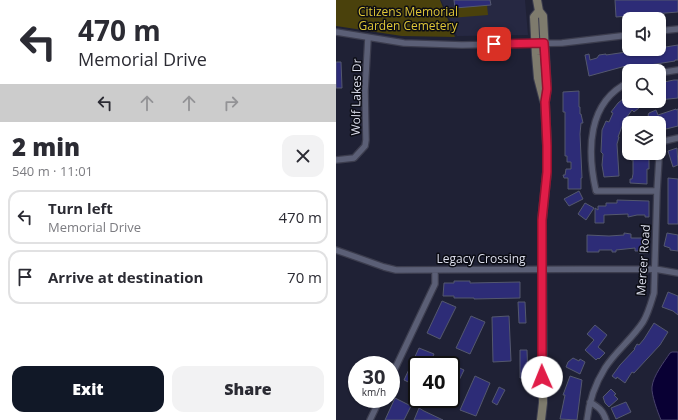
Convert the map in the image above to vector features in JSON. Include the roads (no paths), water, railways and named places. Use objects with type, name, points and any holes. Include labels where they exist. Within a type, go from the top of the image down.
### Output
[{"type":"street","points":[[536,0],[539,11],[543,16],[547,89],[545,102],[547,172],[542,220],[542,420]]},
{"type":"street","points":[[539,11],[534,17],[535,43],[538,78],[545,102]]},
{"type":"street","points":[[666,30],[678,28]]},
{"type":"street","points":[[336,32],[404,43],[462,46],[562,43],[622,36]]},
{"type":"street","name":"Wolf Lakes Dr","points":[[336,160],[354,158],[365,146],[365,91],[368,38]]},
{"type":"street","points":[[666,72],[678,70]]},
{"type":"street","points":[[622,87],[612,94],[602,105],[595,119],[591,143],[592,173],[596,191],[657,191]]},
{"type":"street","name":"Mercer Road","points":[[587,420],[590,402],[598,381],[606,367],[643,322],[651,304],[654,293],[660,142],[678,138]]},
{"type":"street","name":"Legacy Crossing","points":[[336,250],[396,270],[655,268],[678,273]]},
{"type":"street","points":[[400,358],[435,284],[435,270]]},
{"type":"street","points":[[590,402],[600,408],[604,413],[606,420]]},
{"type":"street","points":[[370,420],[376,408]]},
{"type":"park label","name":"Citizens Memorial Garden Cemetery","points":[[408,18]]}]
